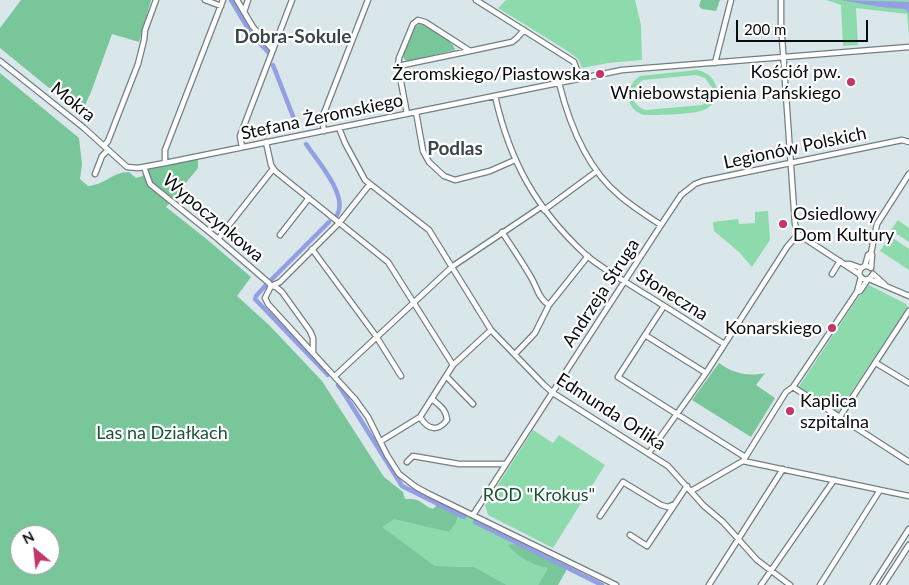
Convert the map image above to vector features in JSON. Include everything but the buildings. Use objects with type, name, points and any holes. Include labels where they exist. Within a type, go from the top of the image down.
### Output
[{"type":"street","points":[[104,146],[108,141],[138,64],[145,30],[156,0]]},
{"type":"street","points":[[205,0],[221,6]]},
{"type":"street","points":[[165,163],[165,150],[224,0]]},
{"type":"street","points":[[237,0],[258,34],[273,50]]},
{"type":"street","points":[[244,12],[248,0]]},
{"type":"street","points":[[242,147],[240,136],[292,0]]},
{"type":"street","points":[[324,131],[322,118],[368,0]]},
{"type":"street","points":[[476,0],[574,62],[580,78]]},
{"type":"street","points":[[715,63],[731,0]]},
{"type":"street","points":[[781,0],[780,14],[795,224],[798,234],[846,264],[860,276],[909,296]]},
{"type":"street","points":[[407,114],[398,66],[399,58],[413,24],[418,20],[425,22],[470,51]]},
{"type":"street","points":[[398,66],[512,42],[524,30]]},
{"type":"street","name":"Stefana Żeromskiego","points":[[127,167],[144,167],[165,163],[622,70],[909,48]]},
{"type":"street","name":"Mokra","points":[[0,61],[84,128],[127,167]]},
{"type":"street","points":[[559,83],[572,125],[597,171],[620,196],[661,225]]},
{"type":"street","name":"Słoneczna","points":[[495,96],[506,138],[515,160],[543,208],[588,256],[724,344]]},
{"type":"street","points":[[416,112],[423,151],[429,162],[444,176],[455,180],[490,171],[515,160]]},
{"type":"street","name":"Edmunda Orlika","points":[[339,128],[365,180],[429,230],[491,330],[553,393],[668,466],[704,506],[724,522],[756,560],[790,585]]},
{"type":"street","name":"Legionów Polskich","points":[[688,188],[703,181],[792,162],[902,140],[909,142]]},
{"type":"street","points":[[266,142],[273,169],[388,262],[453,364]]},
{"type":"street","points":[[95,174],[102,156],[108,150]]},
{"type":"street","name":"Wypoczynkowa","points":[[144,167],[150,184],[218,239],[271,286],[276,287],[282,292],[310,331],[313,338],[313,352]]},
{"type":"street","points":[[218,239],[273,169]]},
{"type":"street","points":[[335,376],[453,266],[597,171]]},
{"type":"street","points":[[885,285],[873,274],[871,268],[871,253],[876,224],[909,174]]},
{"type":"street","points":[[271,286],[280,282],[339,223],[370,184]]},
{"type":"street","name":"Andrzeja Struga","points":[[473,515],[681,194],[688,188]]},
{"type":"street","points":[[280,235],[309,198]]},
{"type":"street","points":[[502,232],[532,279],[540,296],[549,305]]},
{"type":"street","points":[[649,453],[706,373],[798,234]]},
{"type":"street","points":[[312,249],[376,336],[401,376]]},
{"type":"street","points":[[691,491],[744,458],[786,392],[793,387],[856,292],[868,254],[871,253]]},
{"type":"street","points":[[515,354],[535,333],[549,305],[588,256]]},
{"type":"street","points":[[832,274],[840,261]]},
{"type":"street","points":[[846,264],[871,268]]},
{"type":"street","points":[[856,292],[860,291],[873,274]]},
{"type":"street","name":"Wypoczynkowa","points":[[271,286],[265,298],[268,304],[359,404],[397,471],[429,494],[616,585]]},
{"type":"street","points":[[664,306],[618,376],[744,458],[783,469],[909,496]]},
{"type":"street","points":[[840,418],[909,311]]},
{"type":"street","points":[[380,441],[420,417],[453,364],[491,330]]},
{"type":"street","points":[[645,335],[706,373]]},
{"type":"street","points":[[876,362],[909,384]]},
{"type":"street","points":[[446,376],[473,404]]},
{"type":"street","points":[[793,387],[909,462]]},
{"type":"street","points":[[420,417],[429,428],[437,428],[444,425],[447,420],[447,413],[432,399]]},
{"type":"street","points":[[407,462],[413,456],[459,464],[506,464]]},
{"type":"street","points":[[709,585],[783,469]]},
{"type":"street","points":[[761,585],[834,480]]},
{"type":"street","points":[[600,516],[623,482],[661,505],[668,507],[675,504]]},
{"type":"street","points":[[630,535],[646,546],[687,486]]},
{"type":"street","points":[[820,585],[880,490]]},
{"type":"street","points":[[873,585],[909,530]]},
{"type":"street","points":[[883,585],[909,545]]},
{"type":"green space","points":[[21,0],[151,0],[139,42],[112,34],[81,114],[0,48],[0,28]]},
{"type":"green space","points":[[506,0],[635,0],[641,25],[642,60],[608,63],[582,68],[578,59],[566,50],[498,8]]},
{"type":"green space","points":[[701,0],[720,0],[716,11],[702,9],[699,6]]},
{"type":"green space","points":[[826,0],[909,0],[909,36],[907,14],[856,8],[858,45],[843,46],[841,5]]},
{"type":"green space","points":[[419,24],[429,27],[440,34],[454,46],[455,50],[408,61],[404,59],[403,55],[412,30]]},
{"type":"green space","points":[[697,70],[704,72],[714,81],[717,93],[716,99],[712,105],[701,111],[644,115],[633,108],[628,97],[631,85],[640,76]],"holes":[[[696,75],[705,78],[712,88],[711,97],[702,105],[646,110],[634,101],[635,88],[643,80]]]},
{"type":"green space","name":"Las na Działkach","points":[[0,73],[79,138],[82,164],[80,179],[88,186],[118,174],[129,172],[136,178],[143,176],[144,169],[198,158],[198,168],[166,207],[251,277],[237,296],[269,325],[322,381],[384,477],[403,492],[405,499],[419,501],[433,509],[437,505],[458,515],[456,523],[449,532],[394,519],[382,527],[435,566],[474,567],[507,585],[0,585]]},
{"type":"green space","points":[[768,211],[770,240],[752,267],[739,252],[714,231],[713,222],[738,219],[739,224],[755,223],[755,212]]},
{"type":"green space","points":[[898,220],[909,228],[909,242],[891,230]]},
{"type":"green space","points":[[890,236],[909,249],[909,270],[880,251]]},
{"type":"green space","points":[[867,284],[906,304],[908,307],[838,412],[798,388]]},
{"type":"green space","points":[[719,363],[740,373],[752,375],[765,373],[756,385],[775,398],[751,437],[692,400]]},
{"type":"green space","name":"ROD \"Krokus\"","points":[[533,430],[553,443],[559,435],[605,465],[553,548],[488,515],[485,505]]},
{"type":"green space","points":[[458,510],[527,544],[521,547],[514,544],[510,547],[528,560],[548,568],[538,585],[507,585],[474,567],[435,566],[381,527],[394,518],[449,532],[456,523]]},
{"type":"green space","points":[[514,544],[528,547],[567,566],[558,585],[538,585],[548,568],[520,557],[508,545]]},
{"type":"water","points":[[840,0],[909,2],[909,13],[905,9]]},
{"type":"waterway","points":[[231,0],[252,35],[268,52]]},
{"type":"waterway","points":[[273,65],[296,124]]},
{"type":"waterway","points":[[306,144],[335,188],[340,207],[337,215]]},
{"type":"waterway","points":[[271,280],[329,222]]},
{"type":"waterway","points":[[266,285],[255,299],[328,375]]},
{"type":"waterway","points":[[338,385],[402,486],[464,517]]},
{"type":"waterway","points":[[475,522],[602,585]]},
{"type":"place","name":"Żeromskiego/Piastowska","points":[[600,74]]},
{"type":"place","name":"Kościół pw. Wniebowstąpienia Pańskiego","points":[[851,82]]},
{"type":"place","name":"Osiedlowy Dom Kultury","points":[[783,224]]},
{"type":"place","name":"Konarskiego","points":[[832,328]]},
{"type":"place","name":"Kaplica szpitalna","points":[[790,411]]},
{"type":"district","name":"Dobra-Sokule","points":[[293,37]]},
{"type":"district","name":"Podlas","points":[[455,149]]}]
